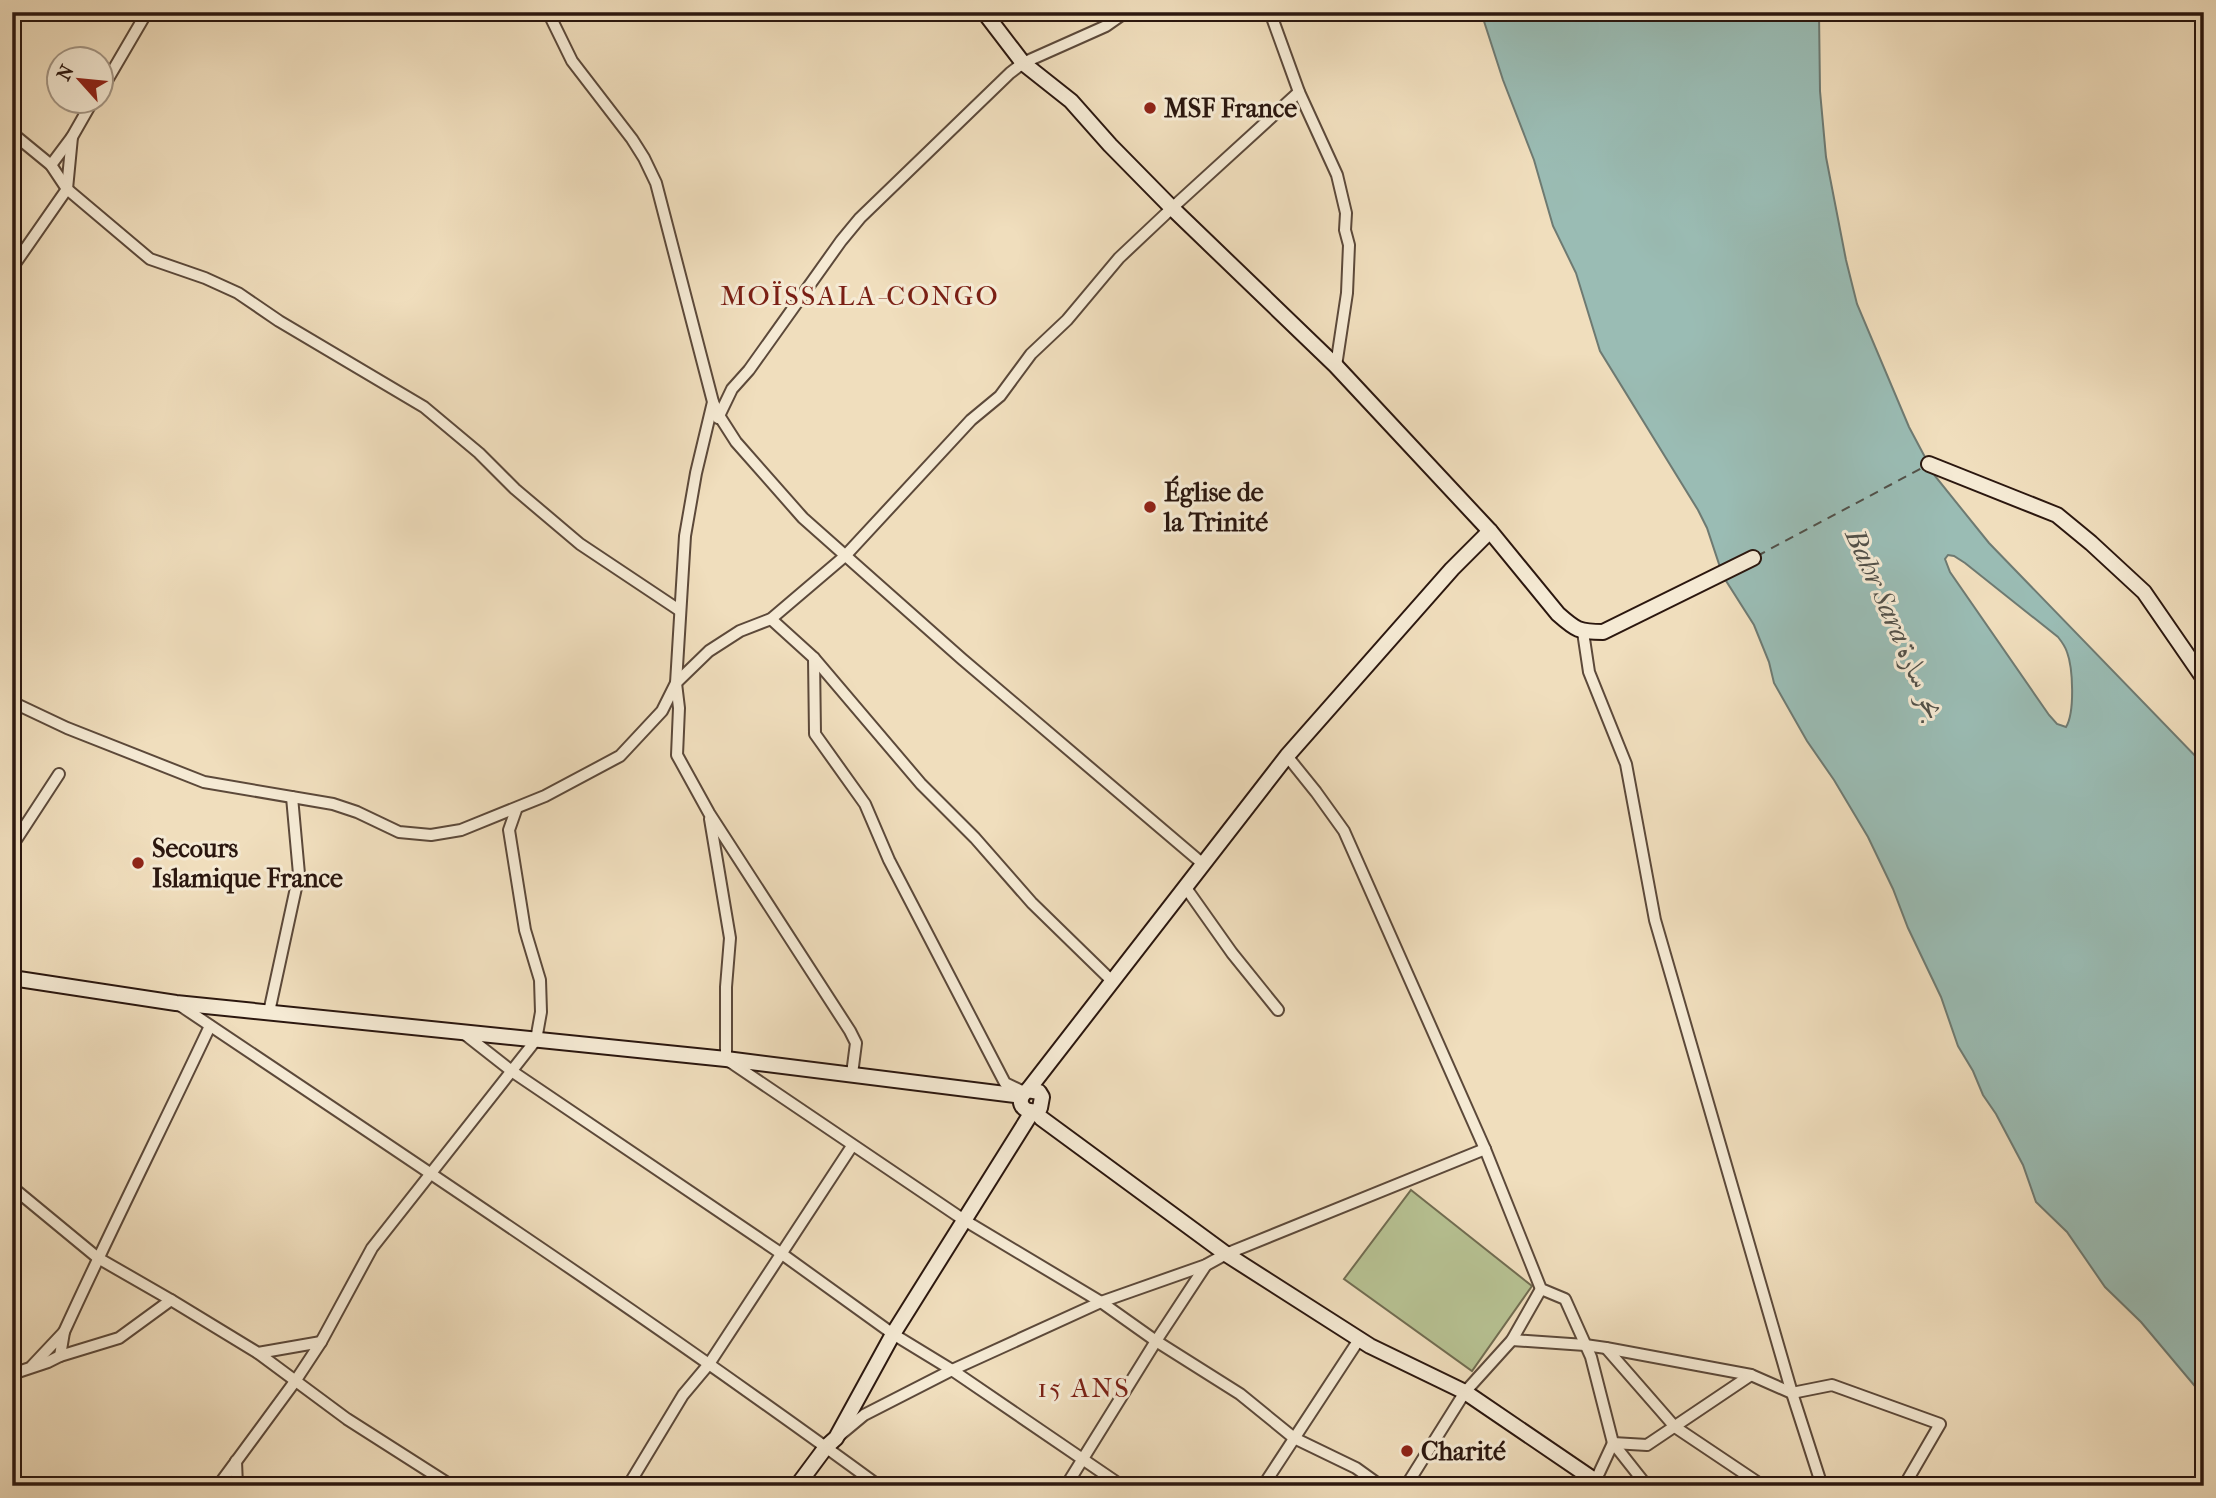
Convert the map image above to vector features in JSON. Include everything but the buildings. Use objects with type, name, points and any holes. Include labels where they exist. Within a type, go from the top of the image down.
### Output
[{"type":"main road","points":[[984,12],[1023,63],[1071,101],[1172,208],[1336,366],[1490,531],[1571,625],[1583,632],[1603,632],[1753,558]]},
{"type":"main road","points":[[1929,464],[2057,515],[2144,592],[2204,679]]},
{"type":"main road","points":[[1490,531],[1452,569],[1287,756],[1025,1093],[1021,1105],[1226,1254],[1370,1346],[1465,1392],[1598,1484]]},
{"type":"main road","points":[[12,978],[176,1003],[726,1059],[1025,1093]]},
{"type":"main road","points":[[797,1486],[831,1443],[893,1334],[1034,1112]]},
{"type":"street","points":[[116,64],[146,12]]},
{"type":"street","points":[[548,12],[572,61],[632,139],[656,183],[713,402],[736,442],[803,518],[845,556],[1203,864]]},
{"type":"street","points":[[707,425],[720,417],[732,389],[750,370],[860,218],[1010,73],[1023,63],[1106,26],[1126,12]]},
{"type":"street","points":[[1270,12],[1299,92],[1337,174],[1346,213],[1345,230],[1349,245],[1348,293],[1336,366]]},
{"type":"street","points":[[12,702],[67,728],[204,782],[345,808],[398,832],[431,835],[461,830],[516,810],[620,756],[662,710],[676,683],[709,652],[740,631],[771,619],[845,556],[971,420],[1000,396],[1031,354],[1066,320],[1119,258],[1299,92]]},
{"type":"street","points":[[51,165],[84,116]]},
{"type":"street","points":[[12,133],[51,165],[67,189],[150,259],[238,293],[279,321],[424,407],[580,544],[679,610]]},
{"type":"street","points":[[12,268],[67,189],[72,137]]},
{"type":"street","points":[[713,402],[685,536],[676,683],[679,708],[677,755],[709,813],[850,1031],[856,1043],[852,1074]]},
{"type":"street","points":[[771,619],[814,658],[921,784],[975,838],[1032,903],[1112,981]]},
{"type":"street","points":[[1583,632],[1589,672],[1626,764],[1655,920],[1792,1393],[1822,1486]]},
{"type":"street","points":[[814,658],[814,734],[865,804],[888,860],[1006,1083],[1025,1093]]},
{"type":"street","points":[[1287,756],[1344,831],[1485,1149],[1541,1289],[1565,1299],[1591,1357],[1613,1443],[1647,1486]]},
{"type":"street","points":[[12,846],[59,774]]},
{"type":"street","points":[[270,1012],[299,874],[292,797]]},
{"type":"street","points":[[218,1486],[321,1342],[372,1248],[536,1040],[541,1012],[540,980],[525,930],[509,830],[516,810]]},
{"type":"street","points":[[709,813],[730,938],[726,987],[726,1059],[964,1220],[1101,1302],[1156,1341],[1240,1394],[1294,1437],[1356,1468],[1381,1486]]},
{"type":"street","points":[[1186,888],[1232,953],[1278,1010]]},
{"type":"street","points":[[176,1003],[432,1173],[709,1364],[831,1443],[879,1486]]},
{"type":"street","points":[[60,1356],[64,1332],[211,1026]]},
{"type":"street","points":[[462,1032],[513,1072],[782,1254],[893,1334],[952,1370],[1122,1486]]},
{"type":"street","points":[[628,1486],[682,1395],[709,1364],[852,1146]]},
{"type":"street","points":[[831,1443],[864,1415],[952,1370],[1101,1302],[1206,1265],[1226,1254],[1485,1149]]},
{"type":"street","points":[[12,1187],[98,1258],[258,1353],[347,1419],[452,1486]]},
{"type":"street","points":[[1066,1486],[1206,1265]]},
{"type":"street","points":[[1406,1486],[1465,1392],[1512,1340],[1541,1289]]},
{"type":"street","points":[[12,1374],[119,1338],[171,1300]]},
{"type":"street","points":[[30,1368],[64,1332]]},
{"type":"street","points":[[1263,1486],[1360,1338]]},
{"type":"street","points":[[1512,1340],[1606,1348],[1751,1376],[1792,1393],[1832,1385],[1940,1424],[1908,1484]]},
{"type":"street","points":[[258,1353],[321,1342]]},
{"type":"street","points":[[1606,1348],[1675,1427],[1763,1486]]},
{"type":"street","points":[[1613,1443],[1647,1445],[1751,1376]]},
{"type":"street","points":[[1598,1484],[1613,1443]]},
{"type":"street","points":[[236,1461],[237,1486]]},
{"type":"green space","points":[[1411,1190],[1532,1286],[1472,1371],[1344,1279]]},
{"type":"water","name":"Bahr Sara بحر سارة","points":[[1481,12],[1819,12],[1820,91],[1826,157],[1846,260],[1857,304],[1909,427],[1935,476],[1989,543],[2204,765],[2204,1397],[2141,1322],[2105,1287],[2067,1232],[2036,1202],[2023,1165],[1958,1046],[1941,997],[1868,837],[1774,683],[1769,662],[1754,625],[1723,576],[1698,510],[1600,351],[1576,273],[1553,226],[1534,160],[1503,80]],"holes":[[[1948,555],[1954,556],[2058,637],[2063,644],[2072,679],[2071,711],[2066,727],[2057,724],[2049,715],[1950,572],[1945,559]]]},
{"type":"ferry route","points":[[1757,556],[1922,468]]},
{"type":"place","name":"MSF France","points":[[1150,108]]},
{"type":"place","name":"Église de la Trinité","points":[[1150,507]]},
{"type":"place","name":"Secours Islamique France","points":[[138,863]]},
{"type":"place","name":"Charité","points":[[1407,1451]]},
{"type":"district","name":"MOÏSSALA-CONGO","points":[[860,295]]},
{"type":"district","name":"15 ANS","points":[[1084,1387]]}]
